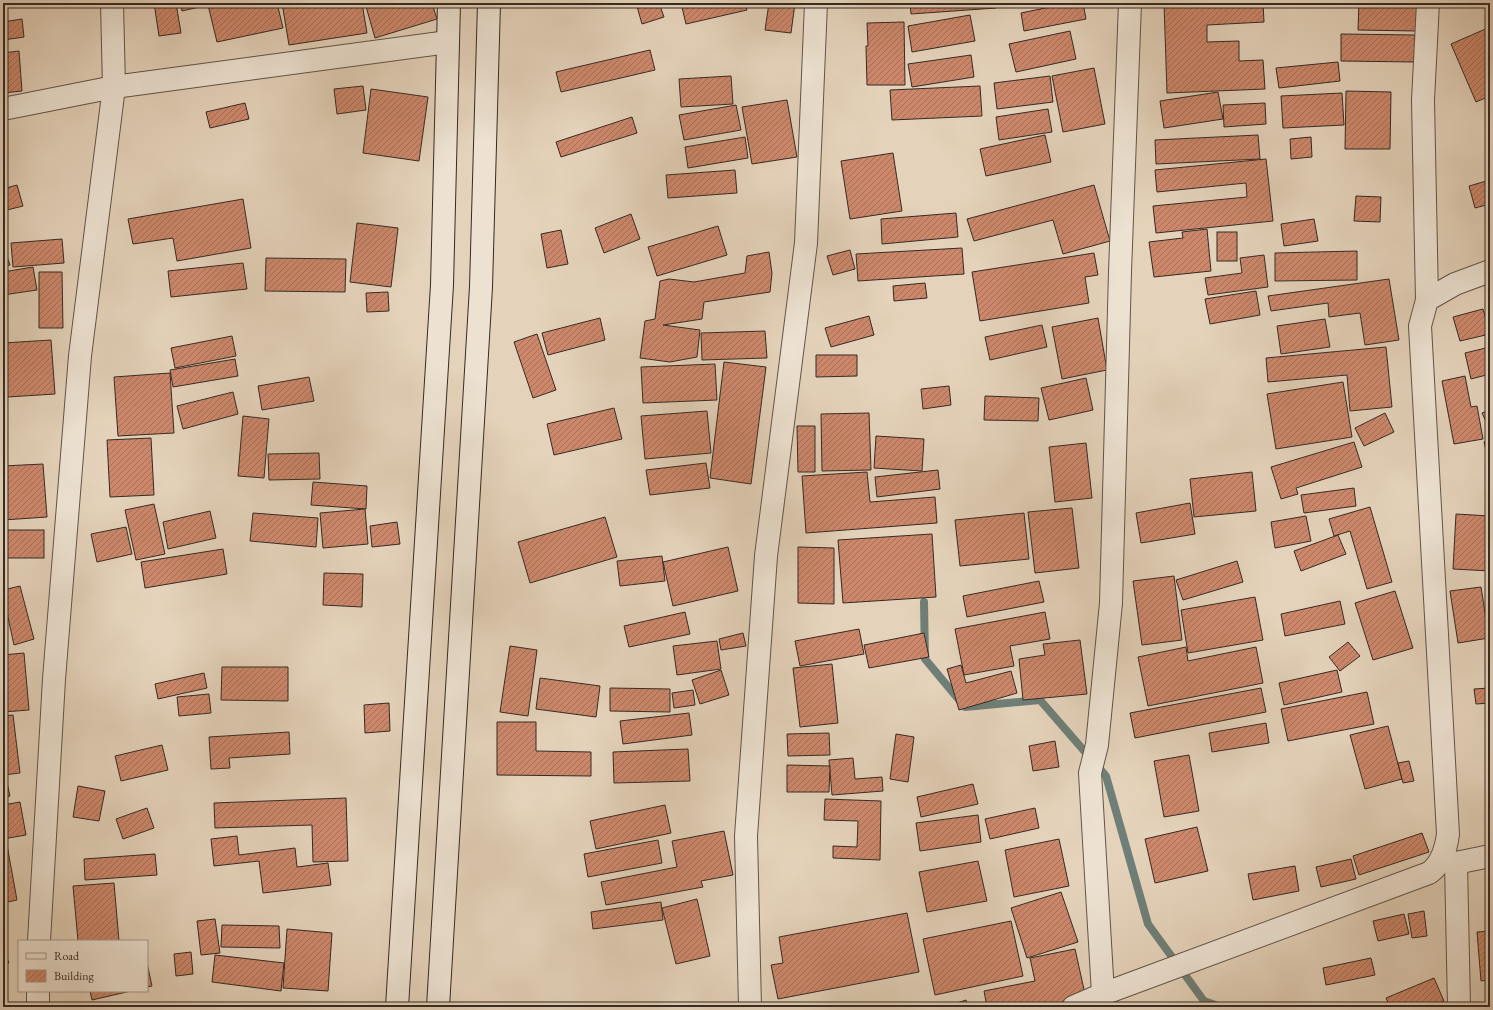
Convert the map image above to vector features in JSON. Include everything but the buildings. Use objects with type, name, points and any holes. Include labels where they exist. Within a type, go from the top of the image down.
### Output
[{"type":"street","points":[[39,940],[54,679],[80,356],[114,87],[112,3]]},
{"type":"street","points":[[397,1007],[442,285],[449,3]]},
{"type":"street","points":[[438,1007],[482,287],[489,3]]},
{"type":"street","points":[[750,1007],[746,836],[766,556],[806,243],[816,3]]},
{"type":"street","points":[[1103,994],[1090,773],[1097,745],[1111,603],[1120,272],[1130,3]]},
{"type":"street","points":[[1428,3],[1424,100],[1428,300],[1420,326],[1448,834],[1446,845],[1449,861],[1459,1007]]},
{"type":"street","points":[[3,109],[114,87],[448,42]]},
{"type":"street","points":[[1428,300],[1455,284],[1490,271]]},
{"type":"street","points":[[1073,1007],[1103,994],[1429,873],[1449,861],[1490,856]]},
{"type":"street","points":[[38,992],[38,1007]]},
{"type":"waterway","points":[[924,602],[925,659],[965,707],[1040,700],[1106,776],[1148,924],[1204,1001],[1221,1007]]}]
